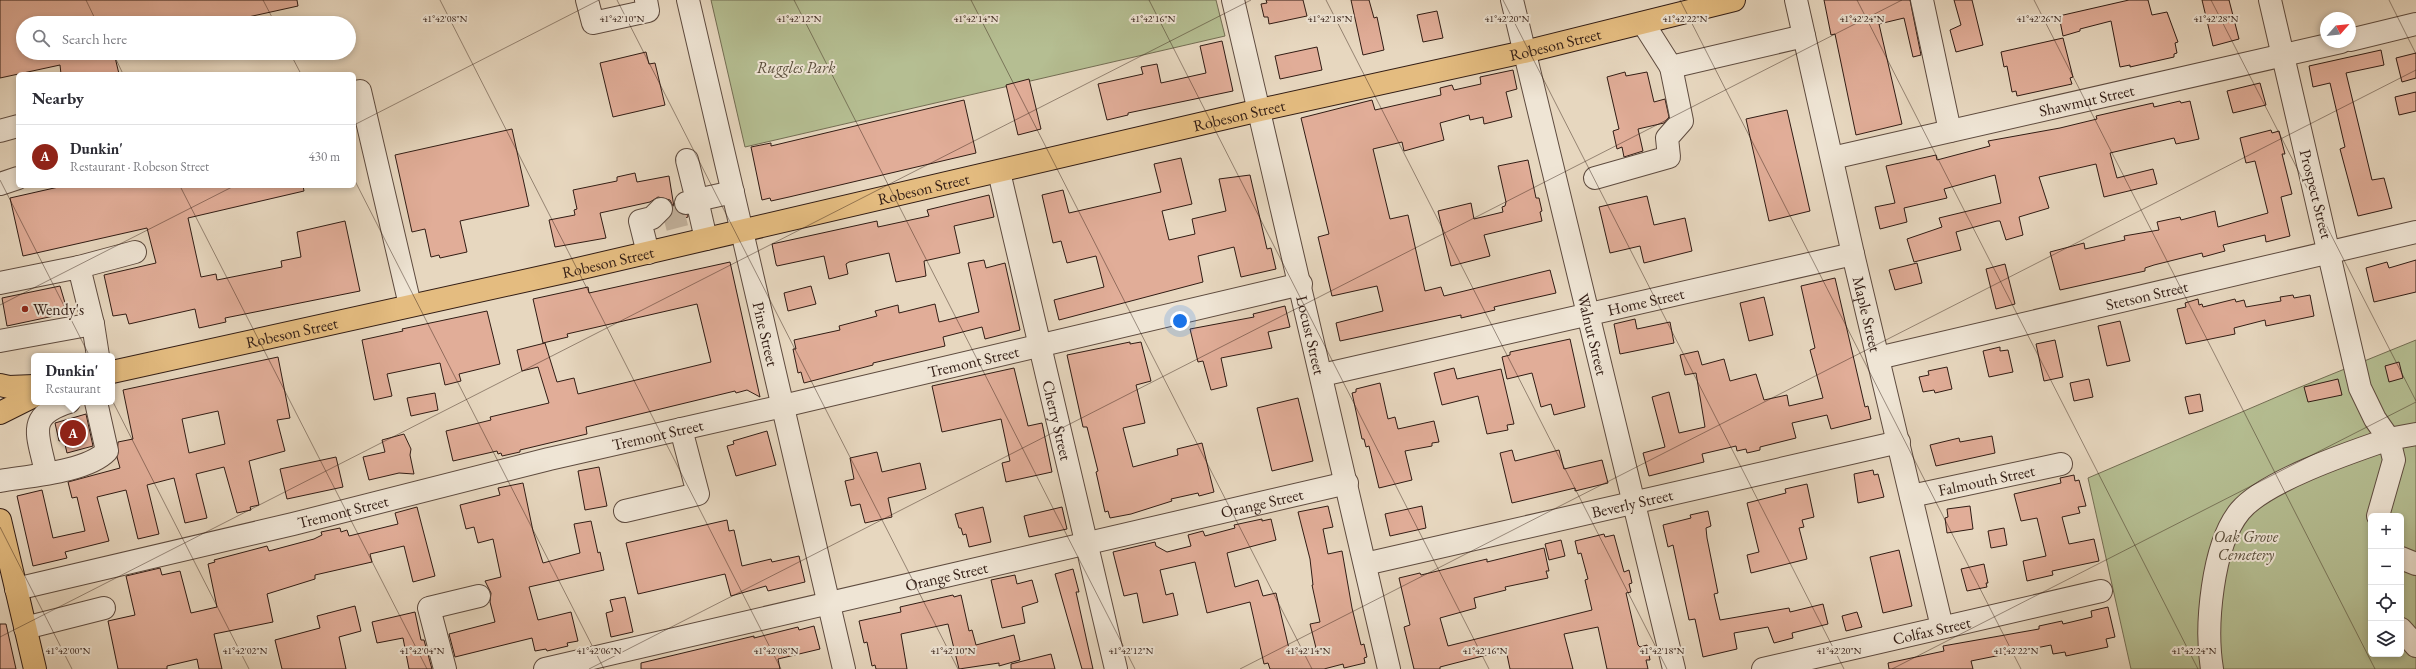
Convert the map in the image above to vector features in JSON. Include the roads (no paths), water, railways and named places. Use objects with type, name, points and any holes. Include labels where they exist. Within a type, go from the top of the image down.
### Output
[{"type":"main road","name":"Robeson Street","points":[[115,371],[648,253],[1260,110],[1524,52],[1734,0]]},
{"type":"main road","points":[[0,385],[9,387],[31,386]]},
{"type":"main road","points":[[0,413],[31,398]]},
{"type":"main road","points":[[0,520],[35,669]]},
{"type":"street","points":[[587,0],[593,23],[648,11],[646,0]]},
{"type":"street","name":"Pine Street","points":[[688,0],[844,669]]},
{"type":"street","name":"Locust Street","points":[[1233,0],[1301,284],[1389,669]]},
{"type":"street","name":"Walnut Street","points":[[1512,0],[1587,315],[1635,503],[1674,669]]},
{"type":"street","name":"Maple Street","points":[[1796,0],[1853,254],[1942,627]]},
{"type":"street","points":[[1922,0],[1950,131]]},
{"type":"street","name":"Prospect Street","points":[[2270,0],[2282,56],[2330,252],[2360,388],[2375,419],[2389,440],[2394,460],[2379,513]]},
{"type":"street","points":[[1595,178],[1669,157],[1667,138],[1682,121],[1671,67],[1643,23]]},
{"type":"street","points":[[2356,39],[2416,24]]},
{"type":"street","points":[[1671,67],[1804,36]]},
{"type":"street","name":"Shawmut Street","points":[[1832,158],[2320,47]]},
{"type":"street","points":[[356,92],[360,91],[410,305]]},
{"type":"street","points":[[0,131],[16,127]]},
{"type":"street","points":[[687,160],[693,207],[706,239]]},
{"type":"street","name":"Cherry Street","points":[[999,172],[1116,669]]},
{"type":"street","points":[[0,184],[16,179]]},
{"type":"street","points":[[693,207],[733,192]]},
{"type":"street","points":[[648,253],[640,221],[659,216]]},
{"type":"street","name":"Stetson Street","points":[[1878,358],[2416,232]]},
{"type":"street","points":[[0,283],[79,267],[136,252]]},
{"type":"street","name":"Home Street","points":[[1322,375],[1853,254]]},
{"type":"street","points":[[79,267],[97,353]]},
{"type":"street","name":"Tremont Street","points":[[16,589],[293,524],[549,459],[783,406],[1301,284]]},
{"type":"street","points":[[0,341],[92,324]]},
{"type":"street","points":[[46,473],[37,428],[40,419],[47,411],[62,405]]},
{"type":"street","points":[[0,481],[46,473],[100,459],[107,451],[97,405]]},
{"type":"street","points":[[625,511],[698,494],[681,429]]},
{"type":"street","points":[[2212,669],[2209,615],[2215,576],[2226,536],[2240,511],[2264,491],[2325,463],[2389,440],[2416,434]]},
{"type":"street","name":"Beverly Street","points":[[1365,564],[1899,442]]},
{"type":"street","name":"Falmouth Street","points":[[1911,496],[2061,464]]},
{"type":"street","name":"Orange Street","points":[[545,669],[1347,483]]},
{"type":"street","points":[[2404,559],[2416,564]]},
{"type":"street","name":"Colfax Street","points":[[1763,669],[2101,591]]},
{"type":"street","points":[[445,669],[429,608],[479,596]]},
{"type":"street","points":[[25,628],[104,608]]},
{"type":"street","points":[[2404,632],[2416,646]]},
{"type":"tunnel","points":[[664,220],[688,214]]},
{"type":"place","name":"Wendy's","points":[[25,309]]},
{"type":"place","name":"Dunkin'","points":[[73,433]]},
{"type":"park label","name":"Ruggles Park","points":[[796,67]]},
{"type":"park label","name":"Oak Grove Cemetery","points":[[2246,545]]}]
